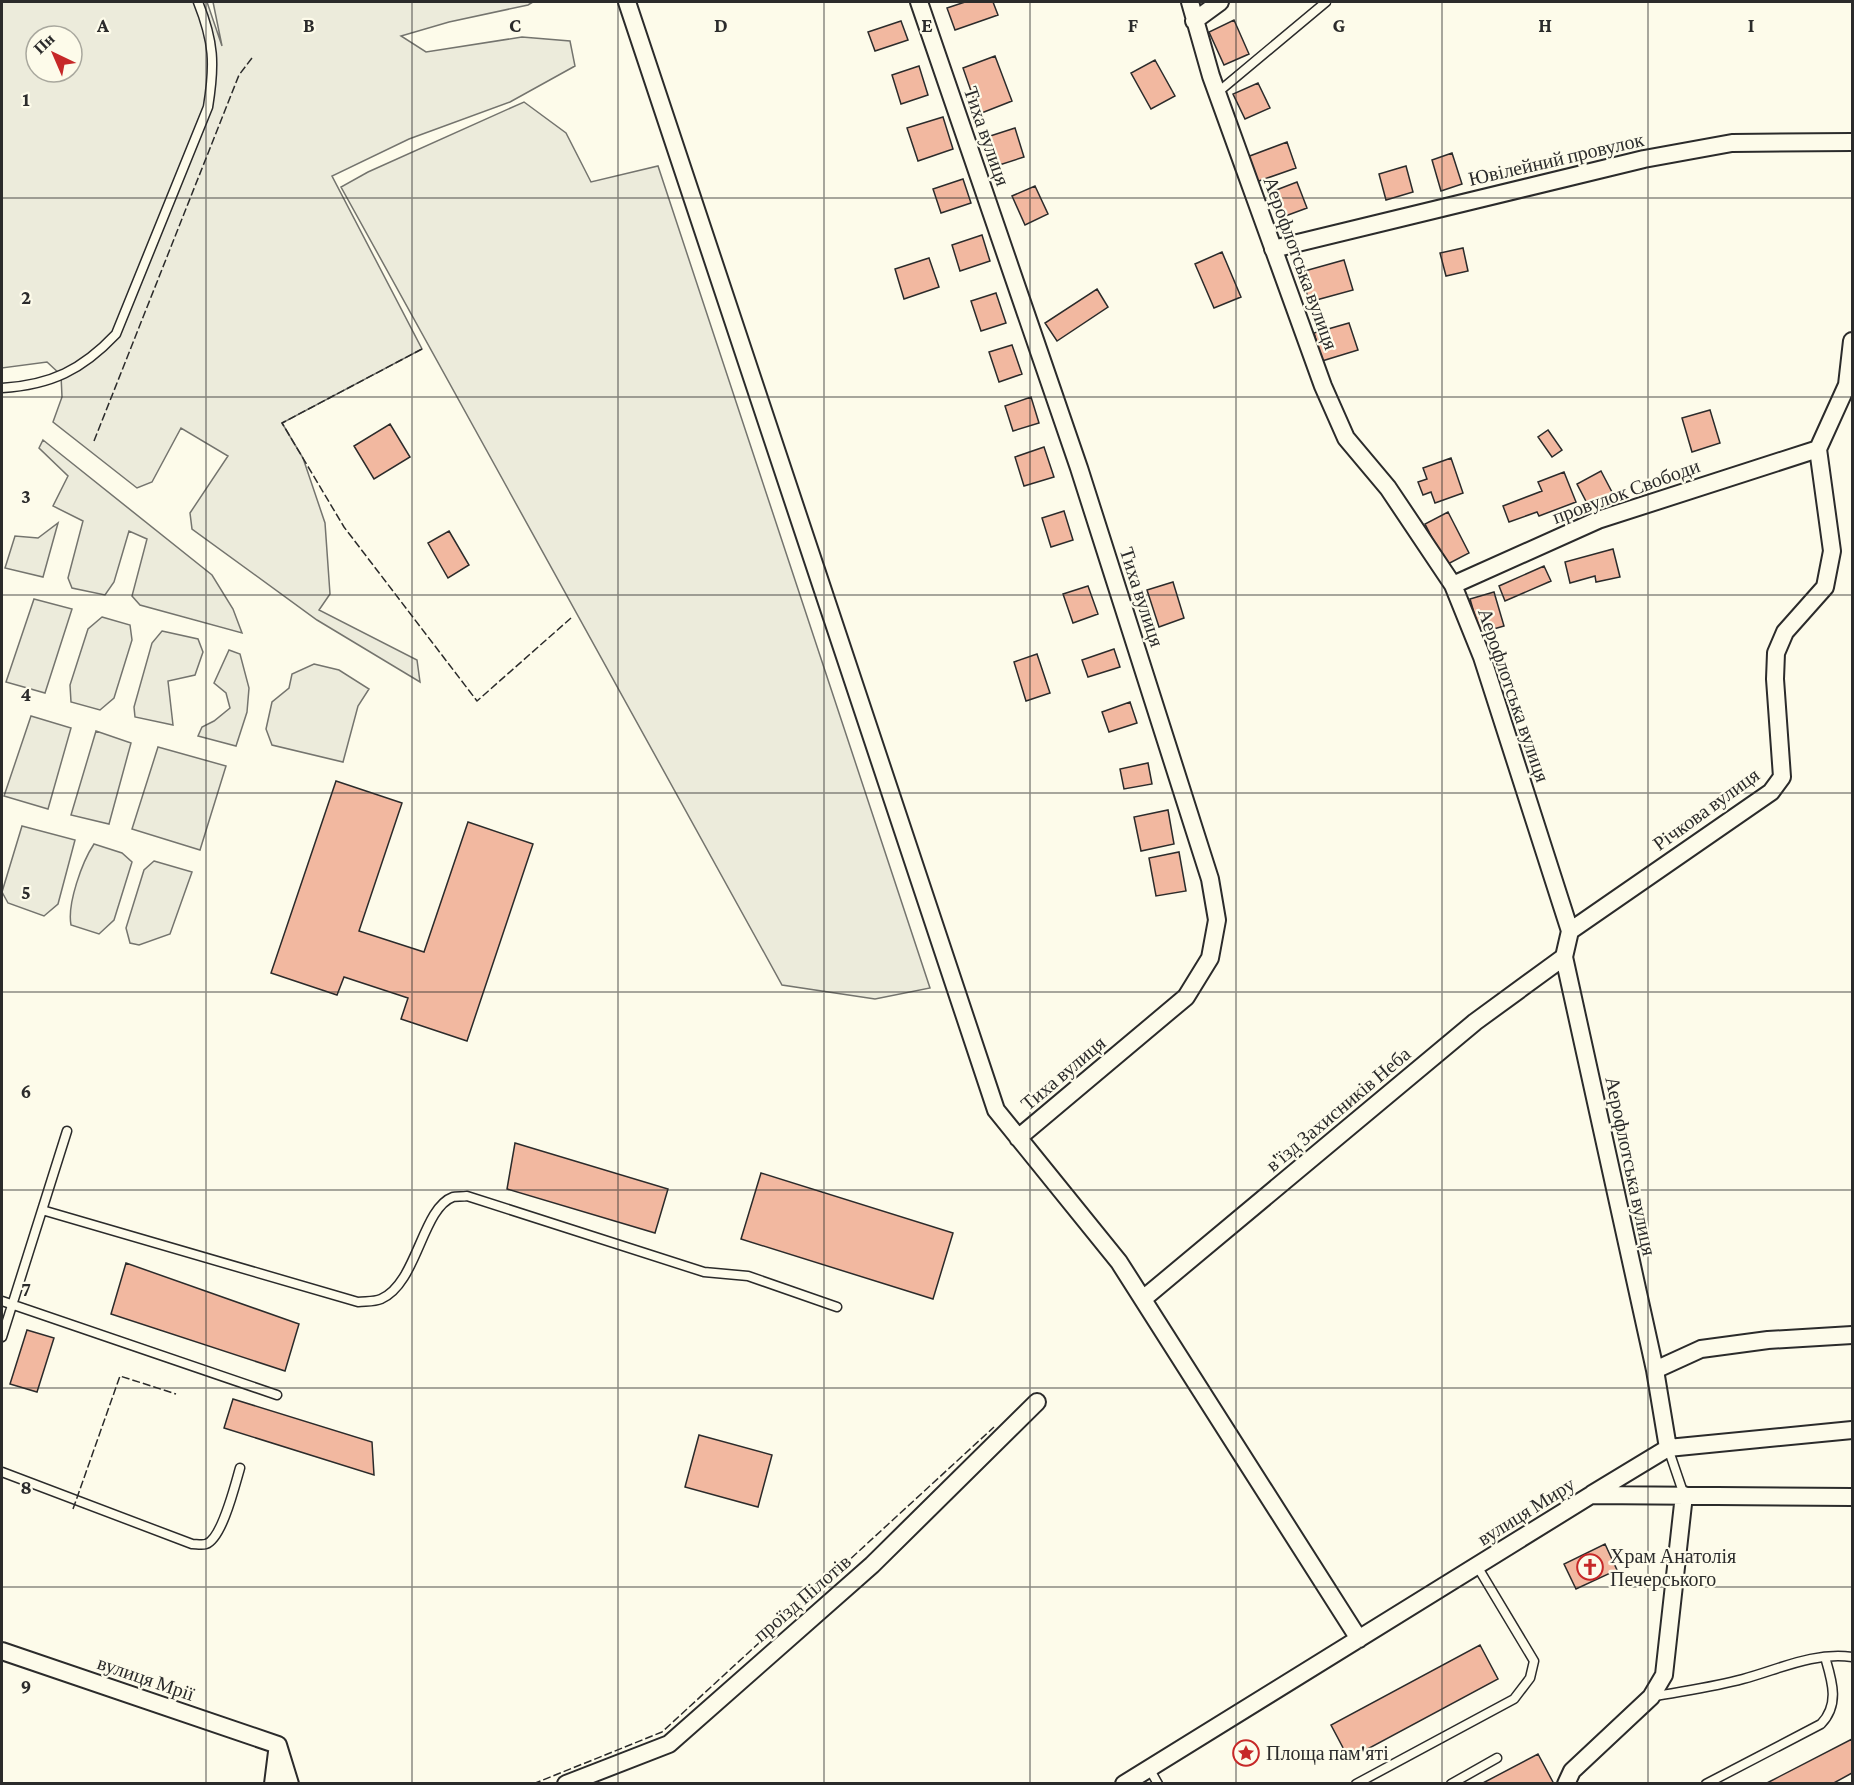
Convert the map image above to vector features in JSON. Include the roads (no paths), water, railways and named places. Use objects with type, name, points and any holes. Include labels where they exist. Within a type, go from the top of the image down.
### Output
[{"type":"street","points":[[627,2],[996,1110],[1119,1263],[1359,1639]]},
{"type":"street","name":"Тиха вулиця","points":[[919,2],[1083,480],[1210,879],[1217,920],[1210,958],[1186,997],[1018,1138]]},
{"type":"street","name":"Аерофлотська вулиця","points":[[1190,2],[1217,93],[1323,386],[1346,438],[1388,488],[1453,585],[1482,657],[1570,931],[1564,957],[1655,1370],[1668,1448]]},
{"type":"street","points":[[1194,21],[1220,2]]},
{"type":"street","name":"Ювілейний провулок","points":[[1273,249],[1655,157],[1732,143],[1852,142]]},
{"type":"street","points":[[1818,449],[1847,384],[1852,340]]},
{"type":"street","name":"провулок Свободи","points":[[1453,585],[1598,520],[1818,449]]},
{"type":"street","name":"Річкова вулиця","points":[[1570,931],[1771,792],[1782,777],[1775,679],[1776,652],[1785,632],[1825,587],[1832,551],[1818,449]]},
{"type":"street","name":"в'їзд Захисників Неба","points":[[1143,1299],[1475,1022],[1564,957]]},
{"type":"street","points":[[1655,1370],[1701,1349],[1768,1340],[1852,1335]]},
{"type":"street","name":"проїзд Пілотів","points":[[566,1784],[669,1744],[872,1565],[1037,1402]]},
{"type":"street","points":[[1591,1495],[1668,1448],[1852,1430]]},
{"type":"street","name":"вулиця Миру","points":[[1124,1784],[1591,1495],[1852,1497]]},
{"type":"street","points":[[1566,1784],[1572,1771],[1651,1697],[1664,1675],[1684,1495]]},
{"type":"street","name":"вулиця Мрії","points":[[2,1651],[278,1745]]},
{"type":"street","points":[[273,1784],[278,1745]]},
{"type":"street","points":[[278,1745],[290,1784]]},
{"type":"lane","points":[[2,388],[25,386],[71,372],[98,354],[116,334],[208,107],[213,78],[213,50],[198,2]]},
{"type":"lane","points":[[1217,93],[1326,2]]},
{"type":"lane","points":[[2,1337],[67,1131]]},
{"type":"lane","points":[[42,1210],[358,1302],[380,1300],[396,1290],[428,1226],[440,1208],[452,1197],[467,1196],[704,1272],[748,1276],[837,1306]]},
{"type":"lane","points":[[2,1301],[277,1395]]},
{"type":"lane","points":[[1668,1448],[1684,1495]]},
{"type":"lane","points":[[2,1472],[192,1544],[205,1545],[213,1540],[220,1529],[240,1468]]},
{"type":"lane","points":[[1356,1784],[1514,1699],[1530,1678],[1534,1661],[1477,1566]]},
{"type":"lane","points":[[1706,1784],[1821,1724],[1827,1718],[1833,1704],[1834,1692],[1825,1657]]},
{"type":"lane","points":[[1651,1697],[1742,1679],[1804,1659],[1852,1657]]},
{"type":"lane","points":[[1451,1784],[1497,1758]]},
{"type":"lane","points":[[1149,1768],[1158,1784]]},
{"type":"place","name":"Храм Анатолія Печерського","points":[[1590,1567]]},
{"type":"place","name":"Площа пам'яті","points":[[1246,1753]]}]
